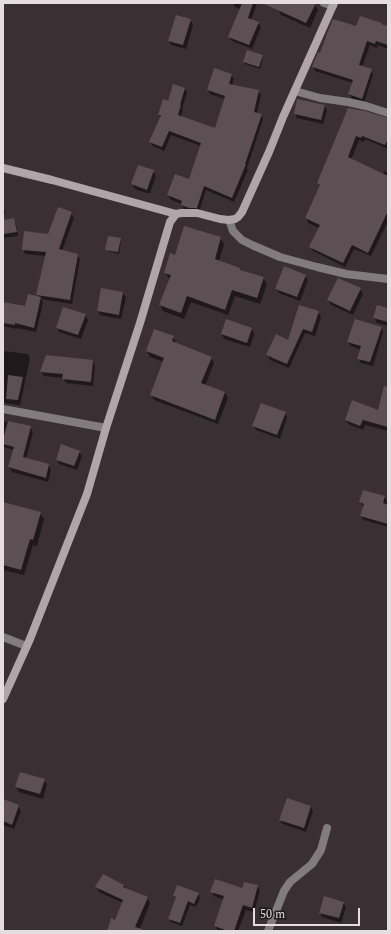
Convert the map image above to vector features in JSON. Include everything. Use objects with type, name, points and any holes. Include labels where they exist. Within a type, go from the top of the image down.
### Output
[{"type":"street","points":[[3,168],[176,214],[197,214],[220,219],[235,219],[242,212],[334,5],[324,3]]},
{"type":"street","points":[[295,91],[320,98],[366,106],[388,113]]},
{"type":"street","points":[[3,699],[87,494],[106,428],[140,323],[166,231],[176,214]]},
{"type":"street","points":[[229,220],[233,231],[242,240],[280,257],[317,268],[346,274],[388,279]]},
{"type":"street","points":[[3,409],[106,428]]},
{"type":"street","points":[[3,637],[26,646]]},
{"type":"street","points":[[268,931],[284,891],[290,882],[312,864],[321,850],[327,828]]},
{"type":"building","points":[[242,3],[253,3],[248,18],[259,22],[249,45],[228,37]]},
{"type":"building","points":[[262,3],[316,3],[306,23]]},
{"type":"building","points":[[176,15],[191,19],[183,45],[168,41]]},
{"type":"building","points":[[360,16],[388,26],[388,45],[376,41],[375,44],[367,41],[359,65],[372,69],[362,99],[348,94],[353,80],[312,67],[318,52],[320,53],[333,19],[356,26]]},
{"type":"building","points":[[247,50],[263,55],[259,67],[243,62]]},
{"type":"building","points":[[214,68],[232,74],[229,84],[259,90],[254,112],[262,114],[246,164],[232,198],[204,186],[197,208],[189,208],[181,205],[182,201],[167,195],[175,174],[189,179],[201,143],[169,131],[162,147],[149,142],[161,115],[158,115],[163,99],[168,101],[173,84],[185,88],[178,115],[215,128],[225,96],[207,90]]},
{"type":"building","points":[[297,99],[325,105],[321,120],[294,114]]},
{"type":"building","points":[[348,108],[365,111],[388,118],[388,139],[385,145],[362,136],[361,138],[356,136],[348,157],[388,176],[388,211],[368,253],[352,245],[343,263],[309,247],[320,225],[305,218],[320,185],[317,183]]},
{"type":"building","points":[[138,165],[154,170],[147,190],[131,184]]},
{"type":"building","points":[[58,207],[72,212],[59,249],[78,254],[70,300],[36,295],[46,252],[22,250],[24,231],[48,234]]},
{"type":"building","points":[[14,218],[17,232],[3,234],[3,220]]},
{"type":"building","points":[[184,226],[221,237],[215,259],[240,268],[240,270],[264,277],[257,298],[232,290],[225,310],[187,296],[181,313],[159,305],[171,275],[164,273],[170,253],[175,255]]},
{"type":"building","points":[[108,236],[121,238],[118,252],[105,250]]},
{"type":"building","points":[[284,266],[306,275],[297,297],[275,289]]},
{"type":"building","points":[[338,278],[361,288],[350,311],[327,300]]},
{"type":"building","points":[[101,288],[123,292],[119,315],[97,311]]},
{"type":"building","points":[[28,294],[41,297],[34,328],[15,323],[15,325],[3,323],[3,302],[25,306]]},
{"type":"building","points":[[299,305],[319,311],[312,332],[303,329],[287,364],[266,355],[276,334],[288,340]]},
{"type":"building","points":[[377,305],[388,308],[388,322],[373,318]]},
{"type":"building","points":[[63,307],[86,314],[78,335],[56,328]]},
{"type":"building","points":[[226,319],[252,328],[247,343],[221,334]]},
{"type":"building","points":[[355,319],[382,327],[370,362],[357,359],[361,346],[347,342]]},
{"type":"building","points":[[154,329],[174,336],[172,341],[212,357],[201,383],[225,392],[215,420],[150,395],[164,358],[146,351]]},
{"type":"building","points":[[46,355],[93,360],[91,382],[62,379],[63,374],[40,372]]},
{"type":"building","points":[[8,375],[23,377],[18,400],[6,399]]},
{"type":"building","points":[[384,386],[388,387],[388,427],[363,420],[360,426],[345,420],[352,400],[378,410]]},
{"type":"building","points":[[261,403],[286,412],[277,435],[252,426]]},
{"type":"building","points":[[8,421],[31,426],[23,457],[49,464],[46,478],[8,467],[14,447],[3,444]]},
{"type":"building","points":[[61,444],[80,451],[74,466],[56,460]]},
{"type":"building","points":[[363,490],[385,496],[383,503],[388,505],[388,524],[360,516],[364,504],[359,502]]},
{"type":"building","points":[[3,502],[41,512],[33,540],[30,539],[21,570],[3,565]]},
{"type":"building","points":[[20,772],[45,779],[40,794],[15,787]]},
{"type":"building","points":[[287,798],[311,806],[304,828],[279,820]]},
{"type":"building","points":[[3,799],[19,805],[12,825],[3,821]]},
{"type":"building","points":[[103,874],[124,885],[123,887],[148,897],[135,927],[142,929],[142,931],[107,931],[111,918],[115,920],[123,900],[95,887]]},
{"type":"building","points":[[215,879],[242,888],[244,882],[258,885],[252,908],[243,905],[234,931],[228,931],[214,926],[224,896],[210,892]]},
{"type":"building","points":[[177,885],[199,893],[194,904],[188,901],[180,923],[168,919],[176,897],[173,896]]},
{"type":"building","points":[[324,896],[344,902],[339,918],[319,913]]}]
